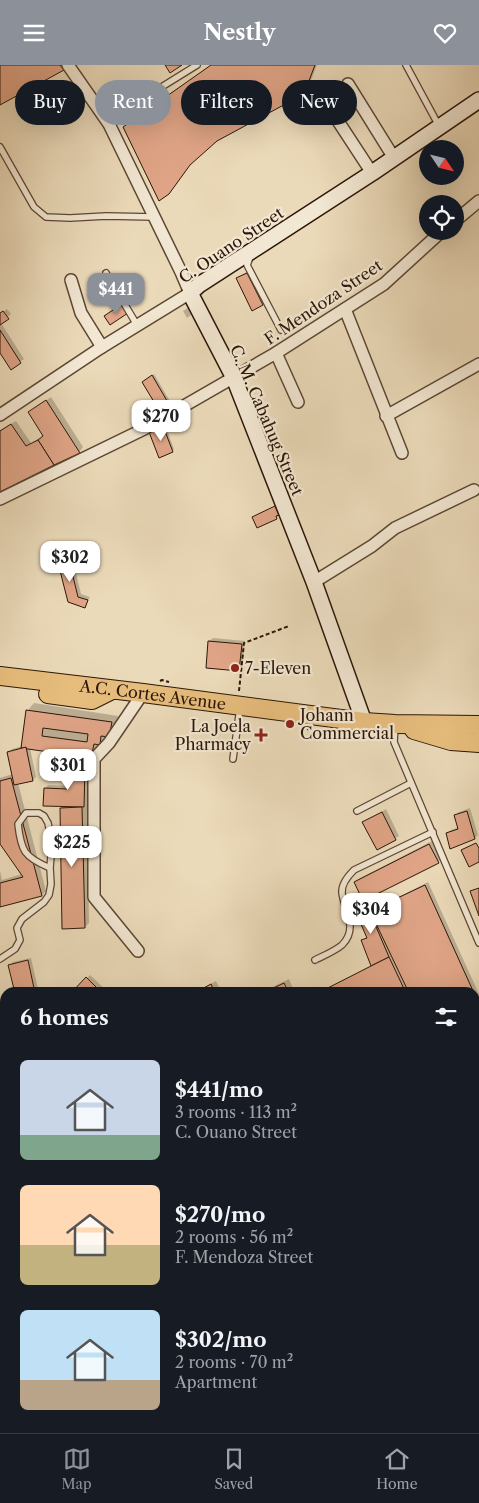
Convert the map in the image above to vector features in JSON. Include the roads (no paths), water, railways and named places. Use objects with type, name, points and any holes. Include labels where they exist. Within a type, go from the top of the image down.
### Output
[{"type":"main road","points":[[0,664],[152,687],[318,706],[328,717]]},
{"type":"main road","name":"A.C. Cortes Avenue","points":[[0,676],[143,693],[239,698],[328,717],[364,722],[395,725],[479,725]]},
{"type":"main road","points":[[0,688],[92,700],[112,689]]},
{"type":"main road","name":"A.C. Cortes Avenue","points":[[395,725],[452,741],[479,743]]},
{"type":"street","name":"C. M. Cabahug Street","points":[[68,65],[95,105]]},
{"type":"street","points":[[357,98],[394,158]]},
{"type":"street","name":"C. Ouano Street","points":[[0,415],[102,347],[190,293],[199,285],[244,260],[479,100]]},
{"type":"street","name":"C. M. Cabahug Street","points":[[108,125],[190,293],[234,378],[314,582],[364,722]]},
{"type":"street","points":[[341,125],[372,173]]},
{"type":"street","points":[[464,214],[479,201]]},
{"type":"street","name":"F. Mendoza Street","points":[[0,499],[144,429],[276,353],[384,284],[432,240]]},
{"type":"street","points":[[71,280],[81,313],[102,347]]},
{"type":"street","points":[[345,309],[402,453]]},
{"type":"street","points":[[276,353],[298,402]]},
{"type":"street","points":[[386,416],[479,364]]},
{"type":"street","points":[[314,582],[372,546],[395,528],[474,490]]},
{"type":"street","points":[[138,951],[94,897],[94,759],[109,743],[143,693]]},
{"type":"lane","points":[[171,81],[197,65]]},
{"type":"lane","points":[[406,65],[440,128]]},
{"type":"lane","points":[[0,147],[34,207],[46,217],[70,218],[106,215],[154,217]]},
{"type":"lane","points":[[244,260],[281,330]]},
{"type":"lane","points":[[106,273],[137,325]]},
{"type":"lane","points":[[233,759],[239,698]]},
{"type":"lane","points":[[395,725],[394,741],[479,943]]},
{"type":"lane","points":[[357,811],[412,783]]},
{"type":"lane","points":[[0,959],[16,949],[20,940],[16,928],[22,919],[44,902],[49,895],[51,884],[52,844],[48,823],[44,816],[38,813],[26,813],[18,824],[23,848],[32,860],[50,868]]},
{"type":"lane","points":[[315,961],[342,944],[349,932],[349,917],[342,892],[346,879],[354,870],[432,832]]},
{"type":"place","name":"7-Eleven","points":[[235,668]]},
{"type":"place","name":"Johann Commercial","points":[[290,724]]},
{"type":"place","name":"La Joela Pharmacy","points":[[261,735]]}]
